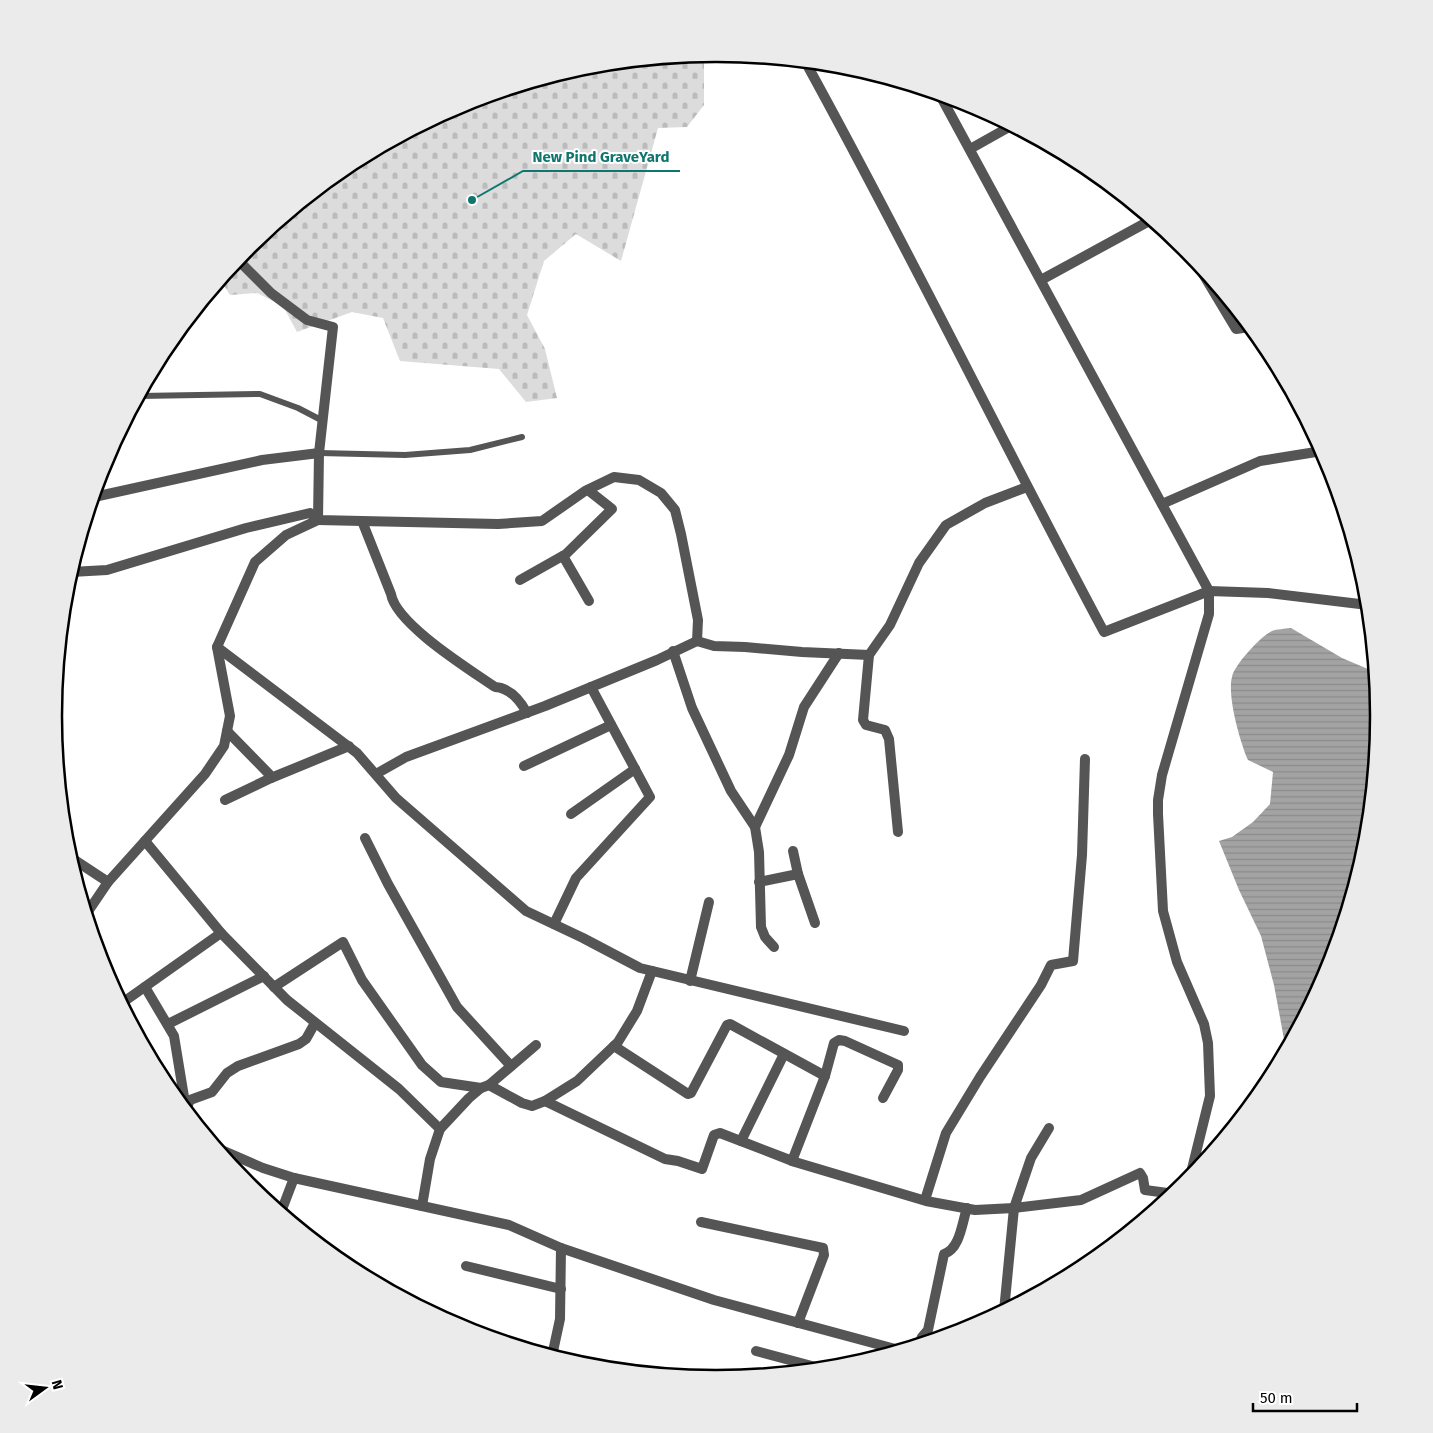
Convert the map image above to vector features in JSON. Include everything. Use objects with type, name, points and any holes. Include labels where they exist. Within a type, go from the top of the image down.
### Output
[{"type":"street","points":[[810,69],[1104,632],[1209,591],[1268,593],[1361,604]]},
{"type":"street","points":[[945,104],[1209,591],[1209,614],[1162,775],[1158,800],[1163,912],[1177,962],[1204,1024],[1208,1043],[1210,1096],[1192,1165]]},
{"type":"street","points":[[970,149],[1005,129]]},
{"type":"street","points":[[1041,280],[1146,223]]},
{"type":"street","points":[[243,265],[272,293],[307,320],[333,327],[320,453],[318,520]]},
{"type":"street","points":[[1214,292],[1236,329],[1242,328]]},
{"type":"street","points":[[1162,504],[1260,461],[1315,452]]},
{"type":"street","points":[[101,495],[262,460],[320,453]]},
{"type":"street","points":[[91,907],[108,882],[204,774],[224,746],[230,716],[217,647],[255,562],[286,535],[318,520],[498,524],[542,521],[588,490],[614,477],[639,480],[661,493],[675,510],[698,620],[697,640]]},
{"type":"street","points":[[898,832],[889,739],[885,730],[866,725],[863,720],[869,655],[890,625],[919,563],[946,525],[985,503],[1027,487]]},
{"type":"street","points":[[520,580],[562,556],[612,509],[588,490]]},
{"type":"street","points":[[79,572],[107,570],[246,528],[310,514],[318,520]]},
{"type":"street","points":[[362,522],[391,594],[392,603],[402,615],[447,655],[494,687],[503,688],[518,698],[526,713]]},
{"type":"street","points":[[562,556],[589,601]]},
{"type":"street","points":[[376,774],[406,757],[591,687],[658,660],[697,640],[714,646],[869,655]]},
{"type":"street","points":[[217,647],[358,753],[396,798],[526,911],[640,968],[904,1032]]},
{"type":"street","points":[[673,651],[692,708],[731,790],[755,827],[759,852],[761,927],[765,937],[774,947]]},
{"type":"street","points":[[755,827],[788,755],[804,708],[839,653]]},
{"type":"street","points":[[554,924],[576,878],[650,797],[591,687]]},
{"type":"street","points":[[524,766],[611,725]]},
{"type":"street","points":[[227,731],[271,778]]},
{"type":"street","points":[[225,800],[271,778],[349,746]]},
{"type":"street","points":[[925,1200],[946,1133],[980,1076],[1041,985],[1051,966],[1073,961],[1082,855],[1085,759]]},
{"type":"street","points":[[571,814],[635,769]]},
{"type":"street","points":[[365,838],[393,892],[458,1007],[511,1066]]},
{"type":"street","points":[[144,841],[221,933],[286,1000],[399,1090],[440,1129]]},
{"type":"street","points":[[793,851],[798,874],[815,922]]},
{"type":"street","points":[[80,863],[108,882]]},
{"type":"street","points":[[760,882],[798,874]]},
{"type":"street","points":[[690,981],[708,902]]},
{"type":"street","points":[[127,1000],[221,933]]},
{"type":"street","points":[[274,987],[343,942],[362,980],[422,1065],[441,1082],[485,1086],[532,1106],[545,1101],[577,1081],[614,1046],[637,1011],[652,971]]},
{"type":"street","points":[[168,1024],[264,976]]},
{"type":"street","points":[[145,987],[174,1036],[184,1095]]},
{"type":"street","points":[[189,1102],[190,1100],[212,1092],[232,1069],[299,1044],[306,1039],[315,1023]]},
{"type":"street","points":[[614,1046],[688,1094],[727,1025],[730,1024],[824,1076]]},
{"type":"street","points":[[792,1161],[824,1076],[834,1043],[839,1040],[845,1041],[898,1065],[898,1070],[883,1098]]},
{"type":"street","points":[[422,1206],[430,1160],[440,1129],[469,1098],[536,1044]]},
{"type":"street","points":[[741,1141],[784,1054]]},
{"type":"street","points":[[545,1101],[665,1159],[702,1169],[714,1135],[720,1132],[792,1161],[925,1200],[966,1208],[988,1210],[1081,1200],[1140,1173],[1145,1190],[1164,1193]]},
{"type":"street","points":[[1005,1304],[1014,1208],[1032,1158],[1050,1128]]},
{"type":"street","points":[[230,1154],[263,1168],[294,1178],[509,1225],[562,1248],[714,1300],[889,1347]]},
{"type":"street","points":[[283,1206],[294,1178]]},
{"type":"street","points":[[922,1338],[928,1330],[944,1254],[951,1252],[956,1244],[966,1208]]},
{"type":"street","points":[[701,1222],[823,1248],[824,1255],[798,1323]]},
{"type":"street","points":[[553,1350],[560,1319],[562,1248]]},
{"type":"street","points":[[466,1266],[561,1290]]},
{"type":"street","points":[[756,1351],[806,1364]]},
{"type":"lane","points":[[146,396],[260,394],[298,408],[323,421]]},
{"type":"lane","points":[[320,453],[405,456],[470,450],[522,438]]},
{"type":"green space","points":[[704,63],[704,105],[687,127],[658,128],[621,261],[576,234],[544,261],[527,315],[545,349],[557,398],[526,402],[499,369],[400,361],[383,318],[352,312],[297,332],[283,306],[257,293],[230,295],[224,286],[285,225],[353,173],[427,130],[466,112],[506,97],[547,85],[631,68]]},
{"type":"shaded area","points":[[1291,628],[1342,658],[1369,669],[1370,716],[1365,802],[1348,886],[1336,927],[1321,967],[1284,1041],[1274,985],[1261,936],[1239,890],[1219,841],[1232,837],[1253,822],[1270,804],[1273,772],[1248,760],[1238,731],[1231,695],[1231,685],[1234,672],[1249,651],[1267,634],[1279,629]]},
{"type":"place","name":"New Pind GraveYard","points":[[472,200]]}]
